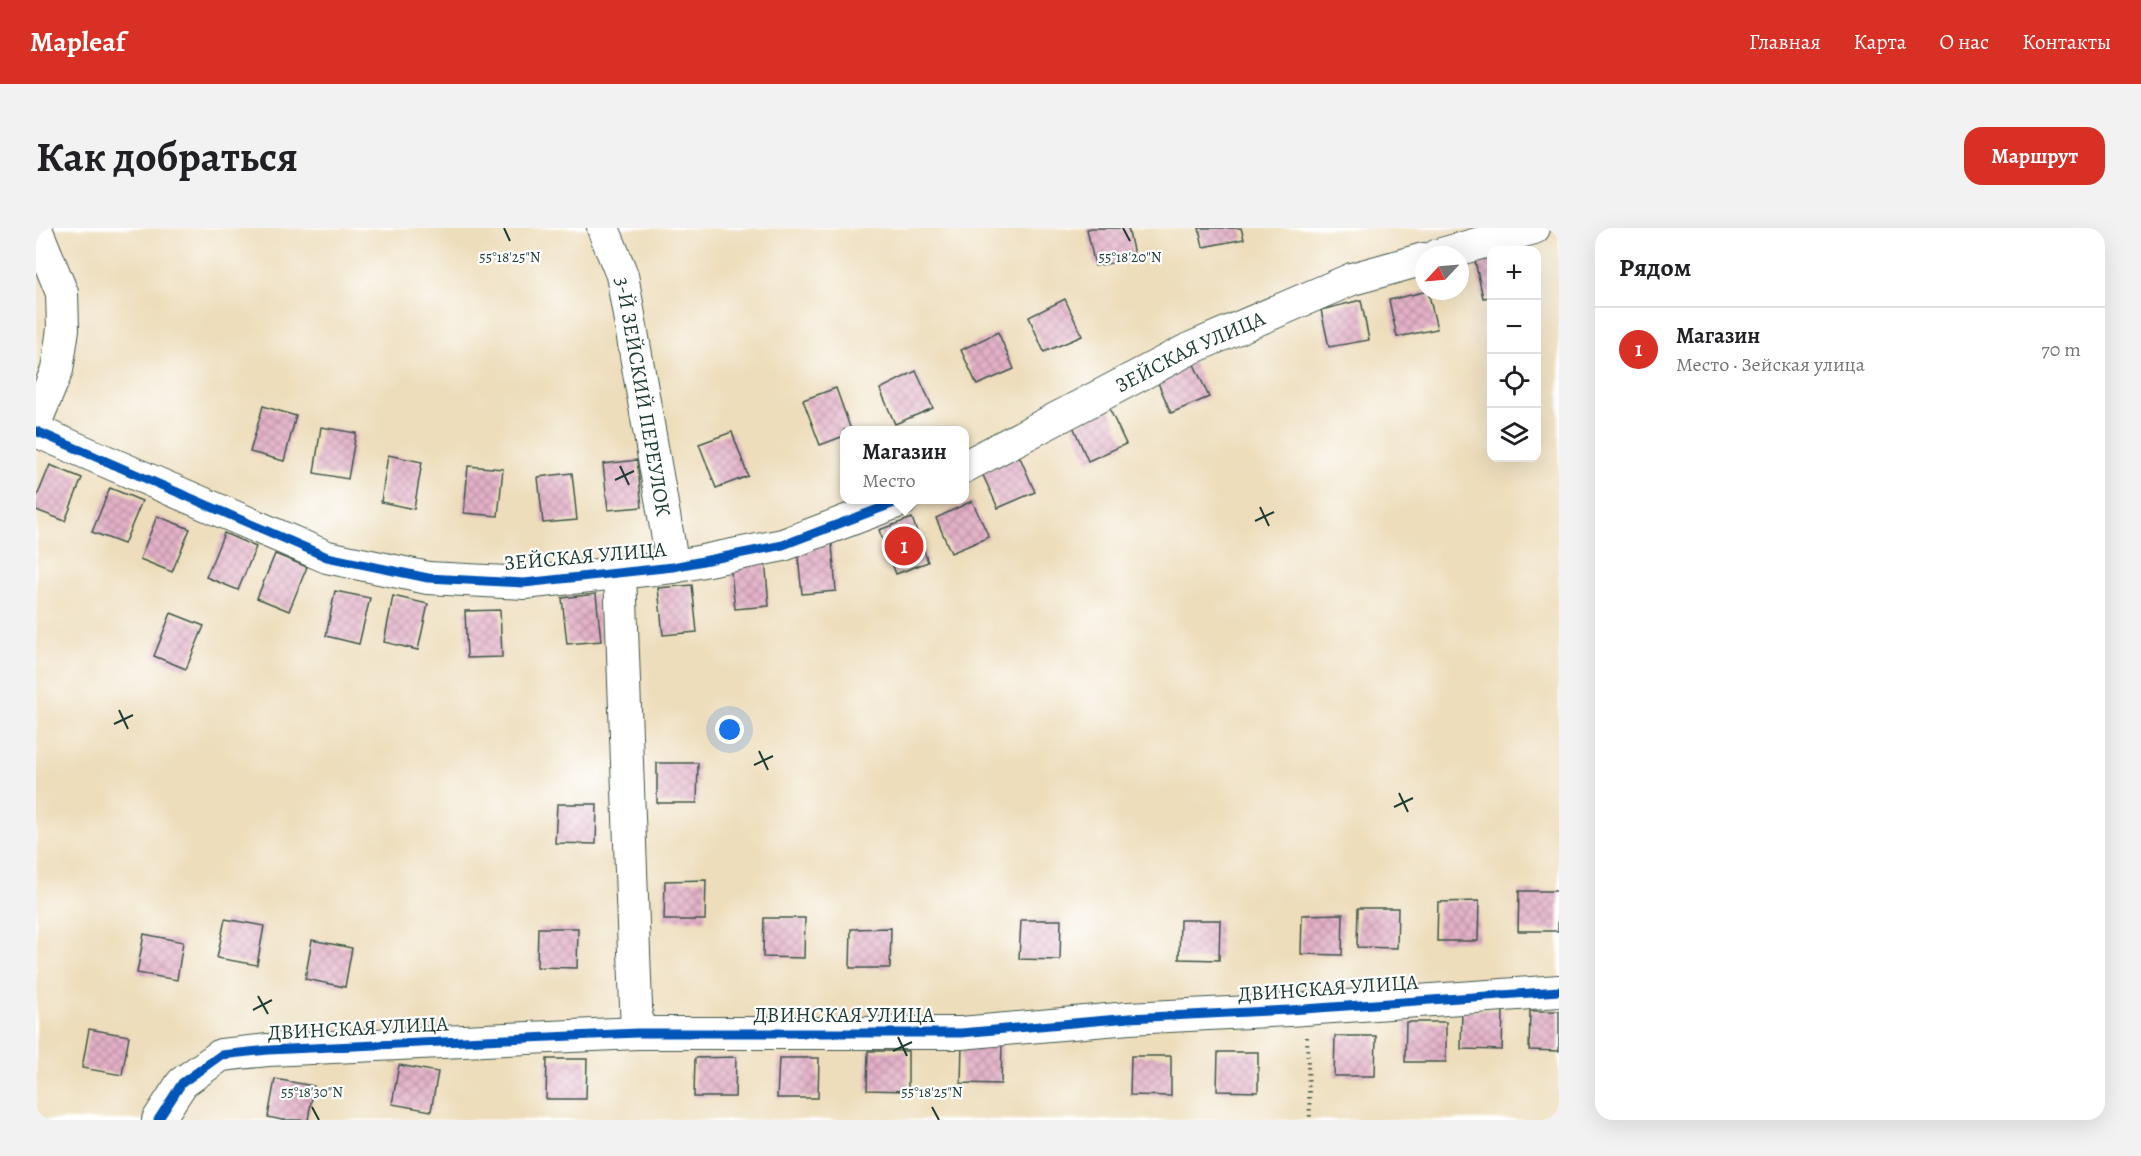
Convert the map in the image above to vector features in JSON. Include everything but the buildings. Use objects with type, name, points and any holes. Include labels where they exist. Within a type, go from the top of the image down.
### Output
[{"type":"street","name":"3-Й ЗЕЙСКИЙ ПЕРЕУЛОК","points":[[603,228],[622,275],[674,567]]},
{"type":"street","points":[[1469,246],[1534,228]]},
{"type":"street","points":[[36,229],[62,293],[63,329],[57,370],[36,421]]},
{"type":"street","name":"ЗЕЙСКАЯ УЛИЦА","points":[[969,464],[1189,349],[1352,279],[1415,262]]},
{"type":"street","name":"ЗЕЙСКАЯ УЛИЦА","points":[[36,431],[327,557],[428,578],[524,583],[674,567],[783,545],[891,504]]},
{"type":"street","points":[[620,573],[637,1033]]},
{"type":"street","name":"ДВИНСКАЯ УЛИЦА","points":[[158,1120],[182,1083],[221,1054],[637,1033],[961,1033],[1129,1018],[1559,991]]},
{"type":"path","points":[[1306,1008],[1310,1120]]},
{"type":"cycle path","points":[[36,431],[327,557],[428,578],[524,583],[673,567],[783,545],[891,504]]},
{"type":"cycle path","points":[[158,1120],[182,1083],[221,1055],[268,1050],[637,1033],[961,1033],[1129,1018],[1290,1010],[1559,991]]},
{"type":"place","name":"Магазин","points":[[904,546]]}]
